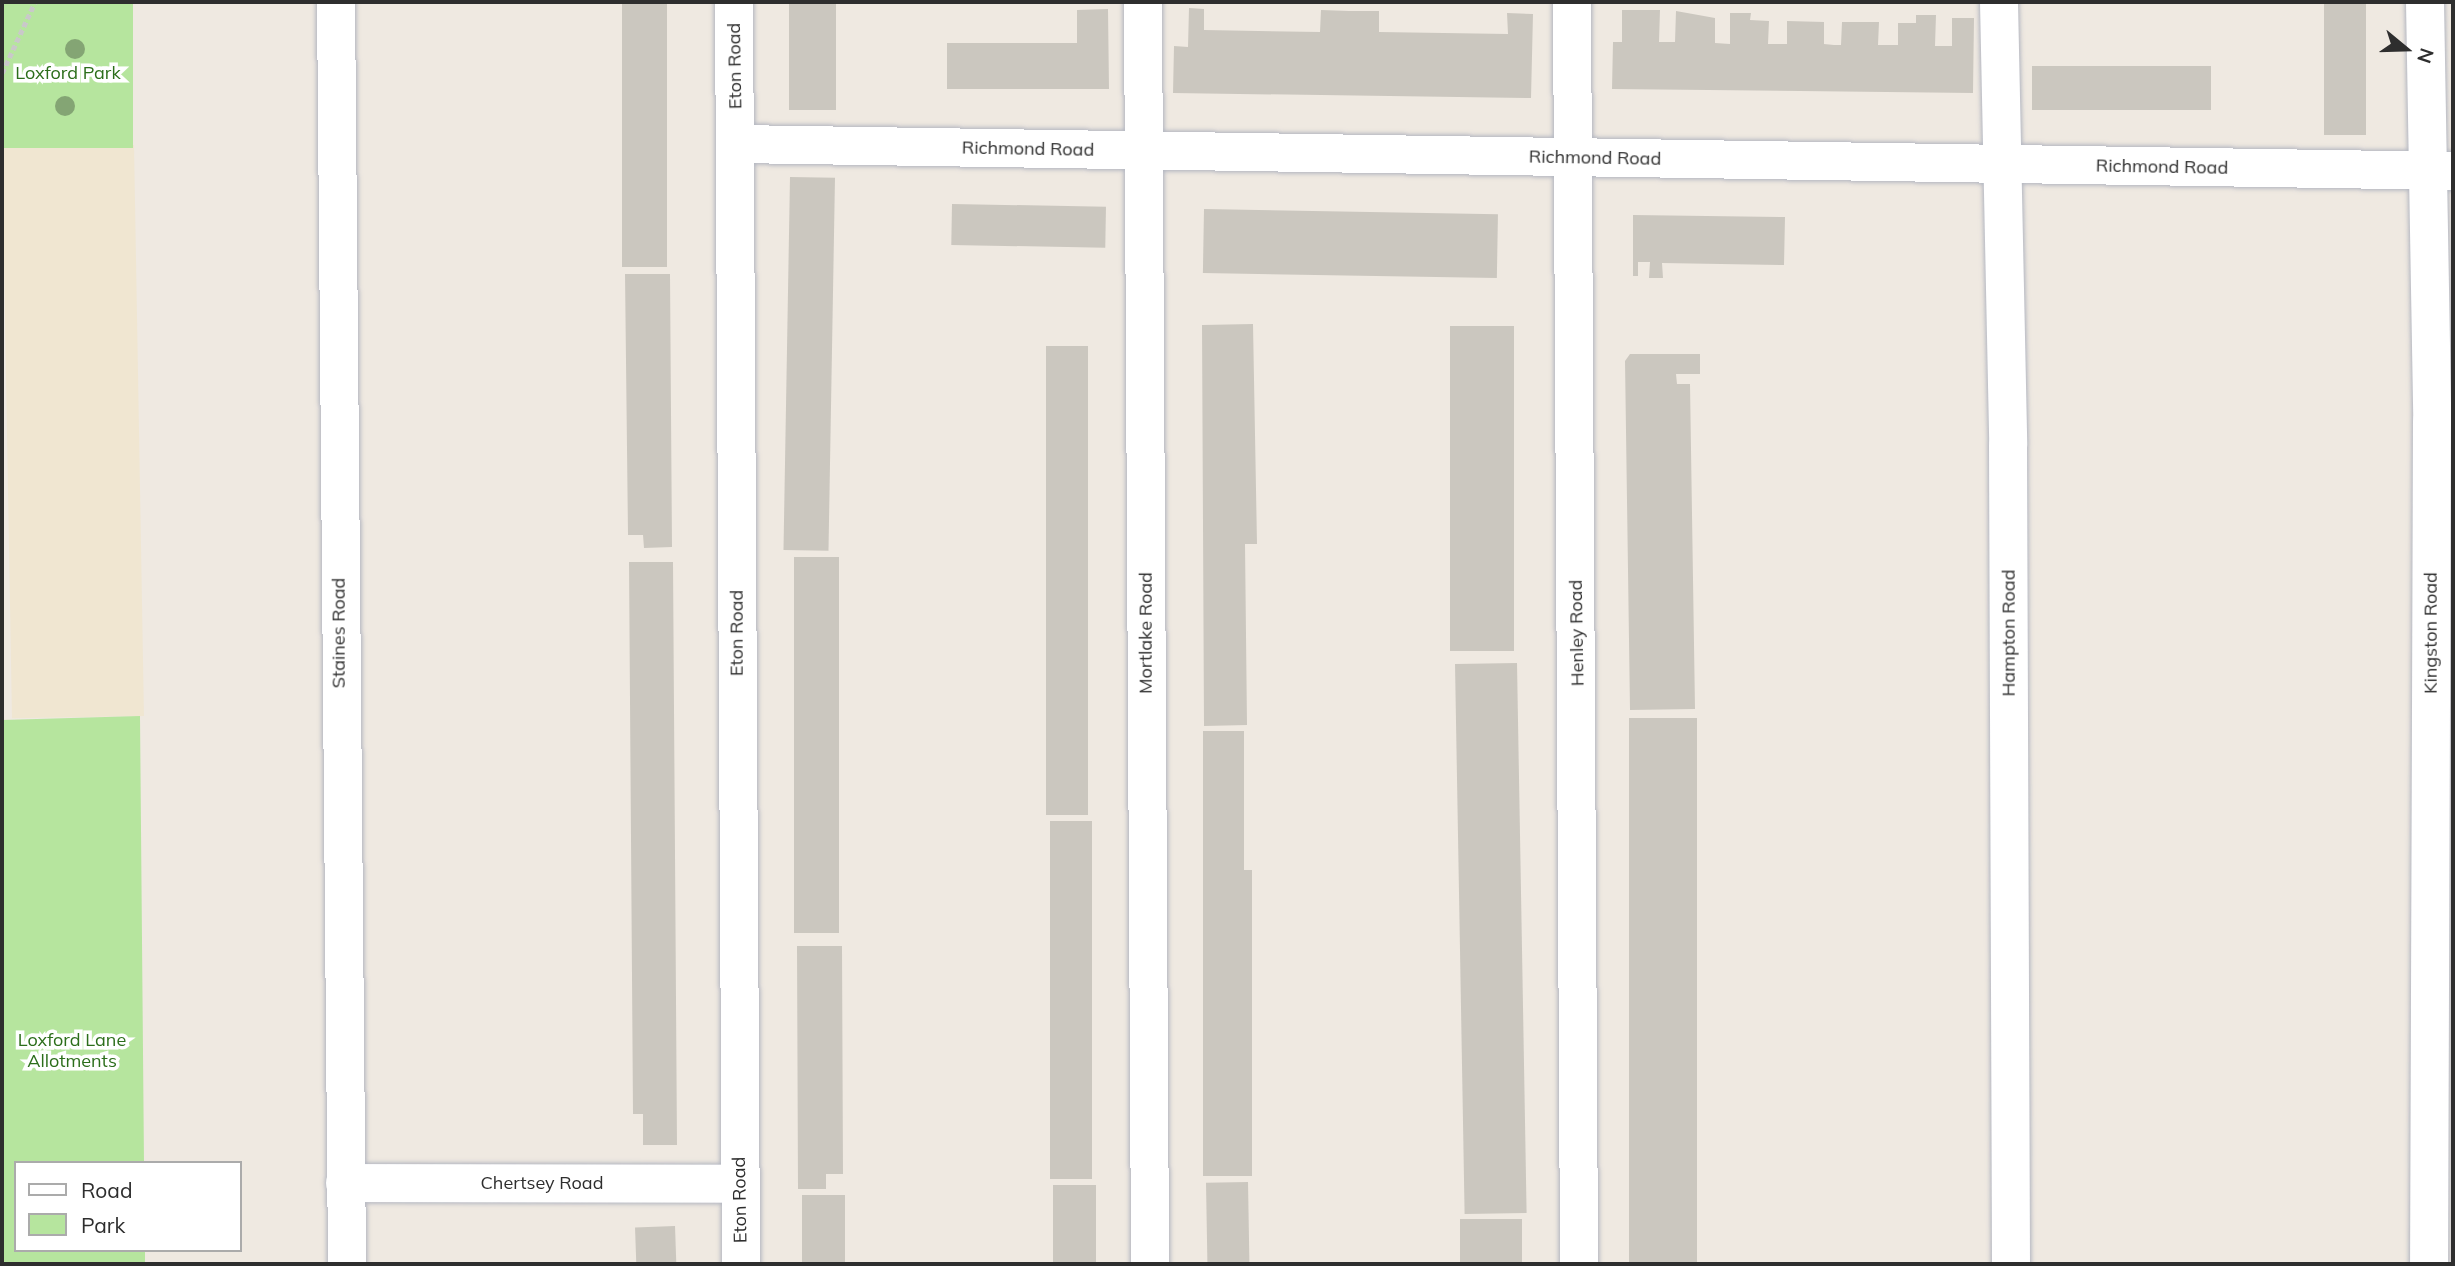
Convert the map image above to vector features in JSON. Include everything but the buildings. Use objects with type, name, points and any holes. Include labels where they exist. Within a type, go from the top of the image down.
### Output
[{"type":"street","name":"Staines Road","points":[[336,2],[347,1264]]},
{"type":"street","name":"Eton Road","points":[[734,2],[737,145],[741,1264]]},
{"type":"street","name":"Mortlake Road","points":[[1143,2],[1150,1264]]},
{"type":"street","name":"Henley Road","points":[[1572,2],[1579,1264]]},
{"type":"street","name":"Hampton Road","points":[[1999,2],[2008,445],[2011,1264]]},
{"type":"street","name":"Kingston Road","points":[[2425,2],[2440,171],[2432,421],[2429,1264]]},
{"type":"street","name":"Richmond Road","points":[[737,145],[2440,171]]},
{"type":"street","name":"Chertsey Road","points":[[345,1182],[739,1184]]},
{"type":"path","points":[[2,73],[35,2]]},
{"type":"shaded area","points":[[134,145],[144,716],[12,718],[2,147]]},
{"type":"green space","name":"Loxford Park","points":[[2,2],[133,2],[133,148],[2,148]]},
{"type":"green space","name":"Loxford Lane Allotments","points":[[140,716],[144,1161],[14,1161],[14,1252],[145,1252],[145,1264],[2,1264],[2,720]]}]
